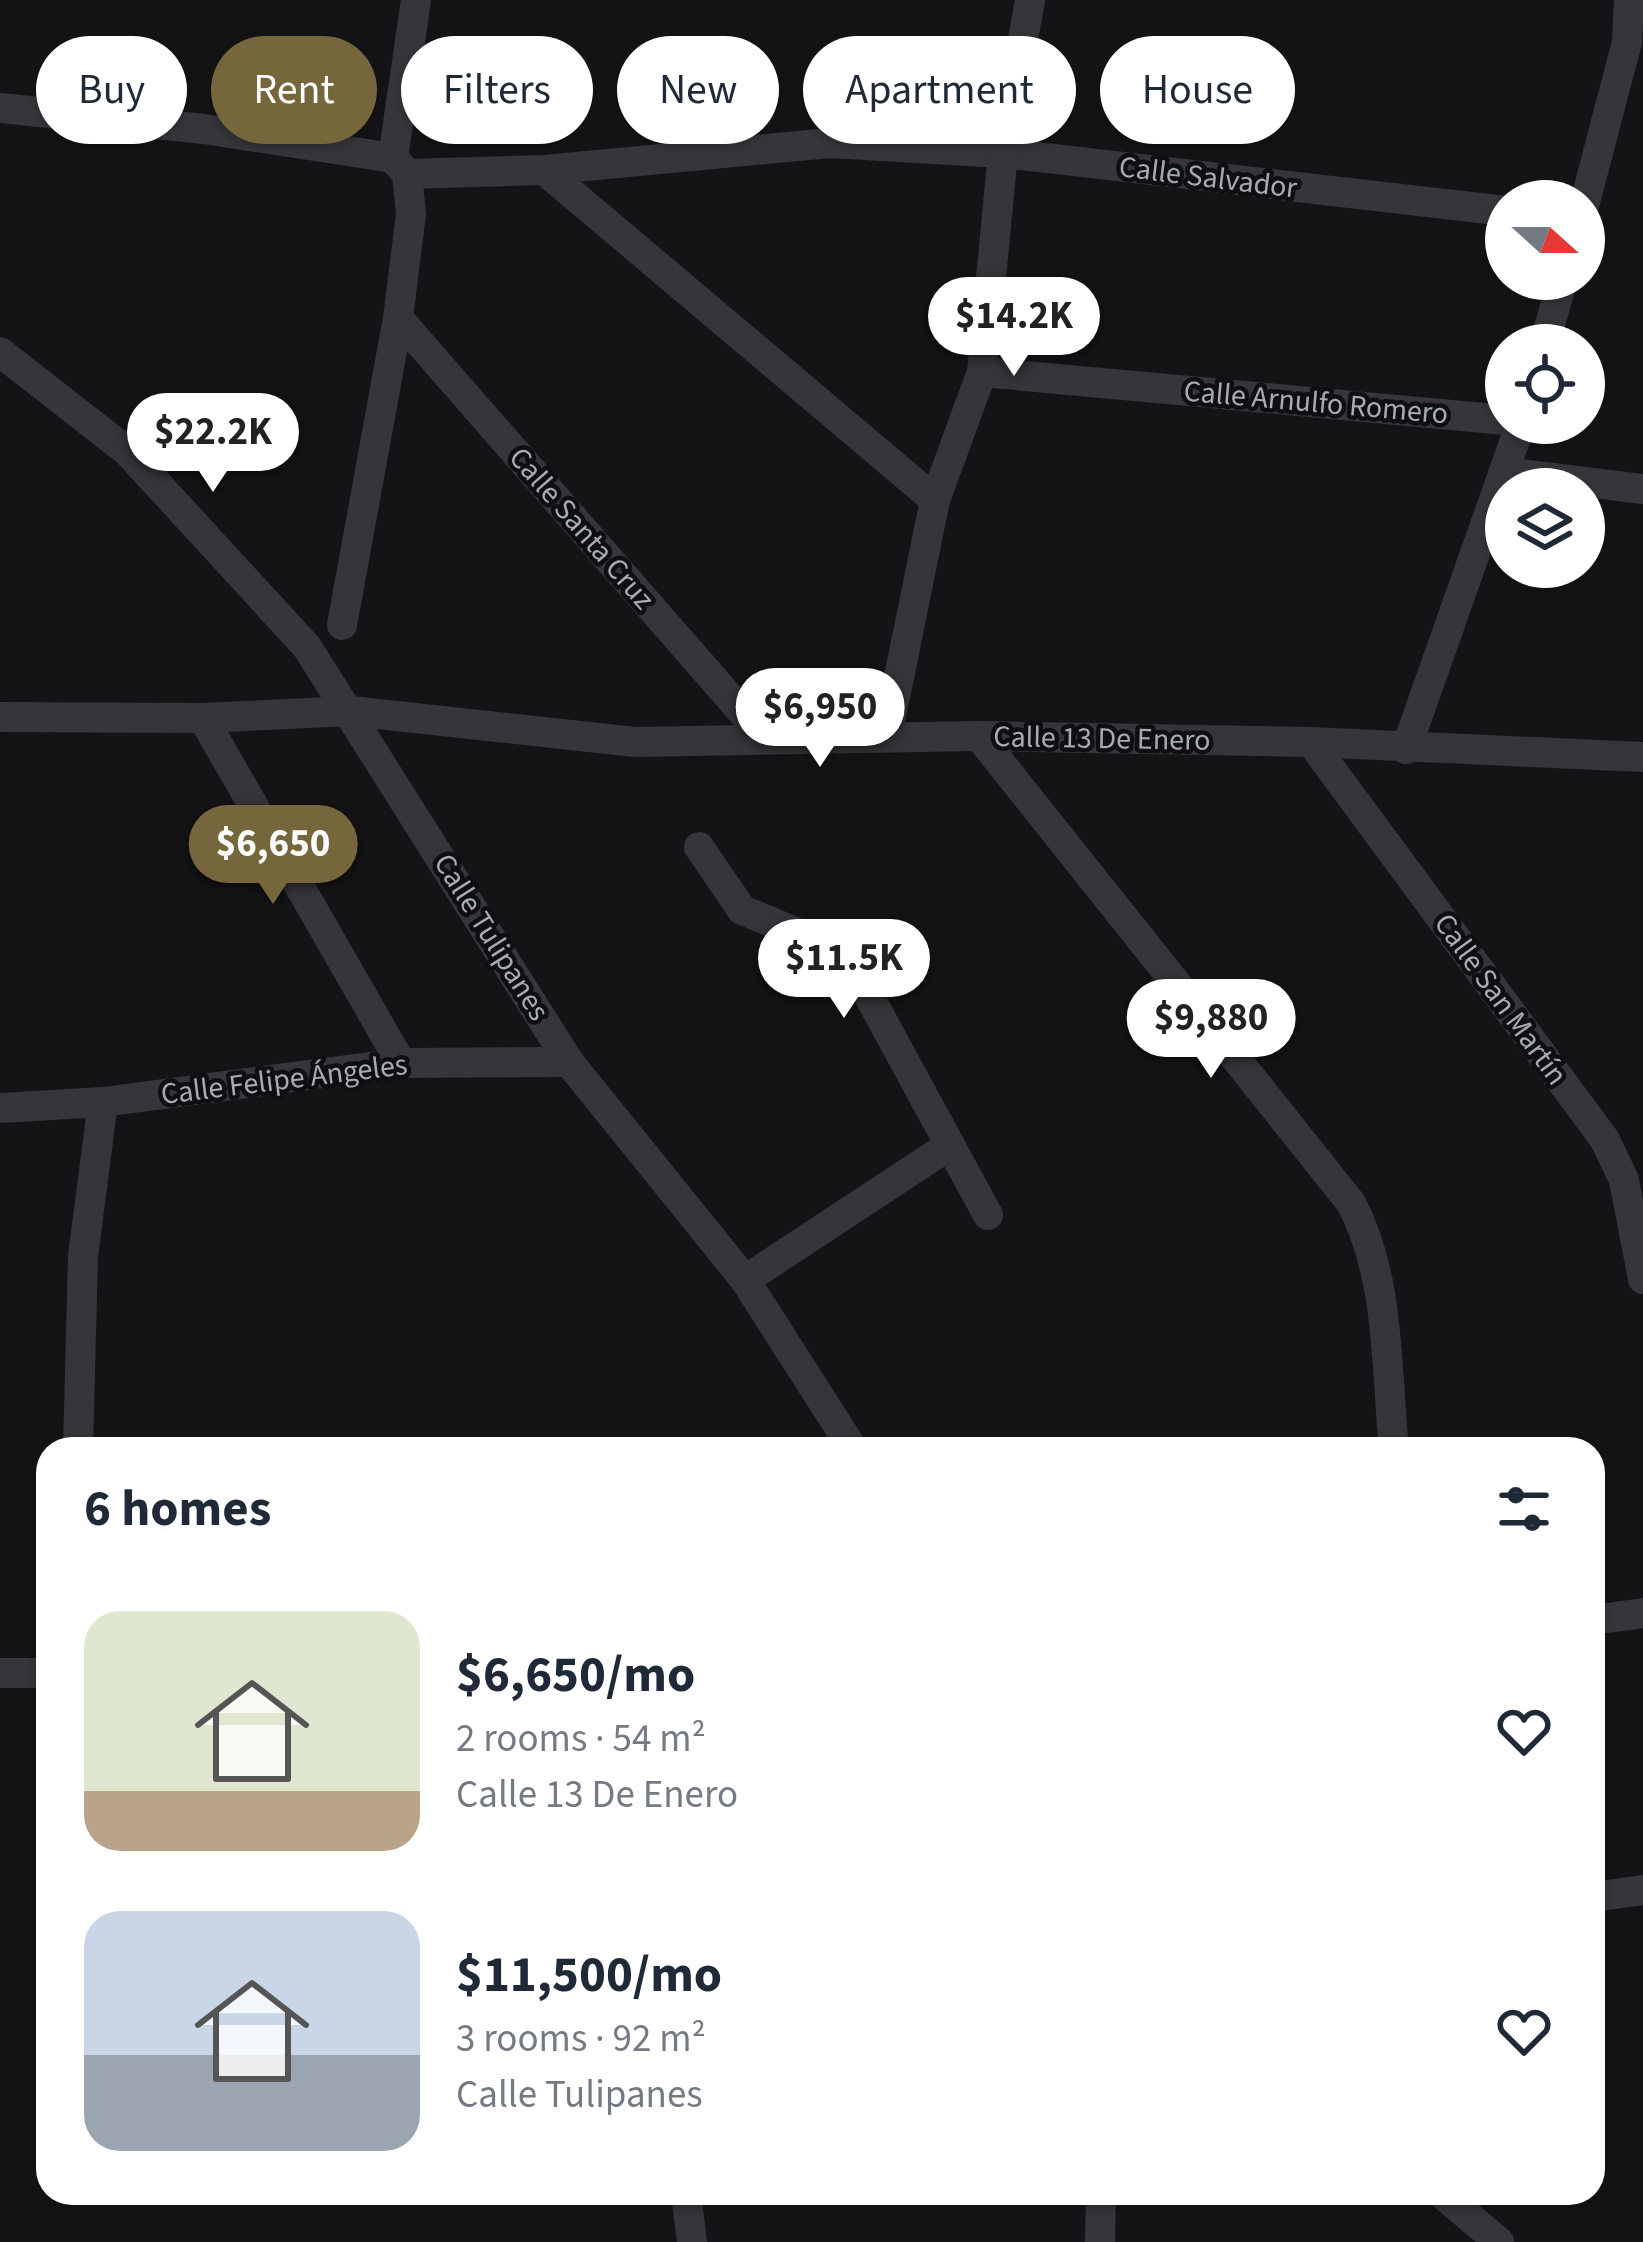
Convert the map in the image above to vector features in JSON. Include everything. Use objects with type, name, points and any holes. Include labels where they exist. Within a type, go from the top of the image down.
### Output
[{"type":"street","points":[[342,625],[398,318],[411,214],[400,166],[416,0]]},
{"type":"street","points":[[887,736],[934,500],[982,372],[1003,153],[1030,0]]},
{"type":"street","points":[[1591,180],[1627,42],[1629,0]]},
{"type":"street","name":"Calle Salvador","points":[[0,108],[204,128],[400,166],[544,170],[830,143],[1003,153],[1485,209]]},
{"type":"street","points":[[544,170],[934,500]]},
{"type":"street","name":"Calle Santa Cruz","points":[[398,318],[765,738]]},
{"type":"street","name":"Calle Tulipanes","points":[[0,352],[128,452],[307,646],[569,1061],[746,1280],[845,1437]]},
{"type":"street","name":"Calle Arnulfo Romero","points":[[982,372],[1485,418]]},
{"type":"street","points":[[1605,485],[1643,490]]},
{"type":"street","points":[[1406,749],[1485,526]]},
{"type":"street","name":"Calle 13 De Enero","points":[[0,717],[203,718],[351,711],[635,742],[979,736],[1311,742],[1643,757]]},
{"type":"street","points":[[203,718],[401,1063]]},
{"type":"street","points":[[979,736],[1351,1204],[1369,1237],[1378,1282],[1393,1437]]},
{"type":"street","name":"Calle San Martín","points":[[1311,742],[1605,1140],[1624,1180],[1643,1279]]},
{"type":"street","points":[[699,847],[742,910],[829,946],[851,963],[988,1215]]},
{"type":"street","name":"Calle Felipe Ángeles","points":[[0,1108],[103,1102],[401,1063],[569,1061]]},
{"type":"street","points":[[78,1437],[83,1256],[103,1102]]},
{"type":"street","points":[[746,1280],[947,1147]]},
{"type":"street","points":[[1605,1618],[1643,1612]]},
{"type":"street","points":[[0,1673],[36,1673]]},
{"type":"street","points":[[1605,1895],[1643,1890]]},
{"type":"street","points":[[687,2205],[692,2242]]},
{"type":"street","points":[[1100,2242],[1101,2205]]},
{"type":"street","points":[[1456,2205],[1499,2242]]}]
